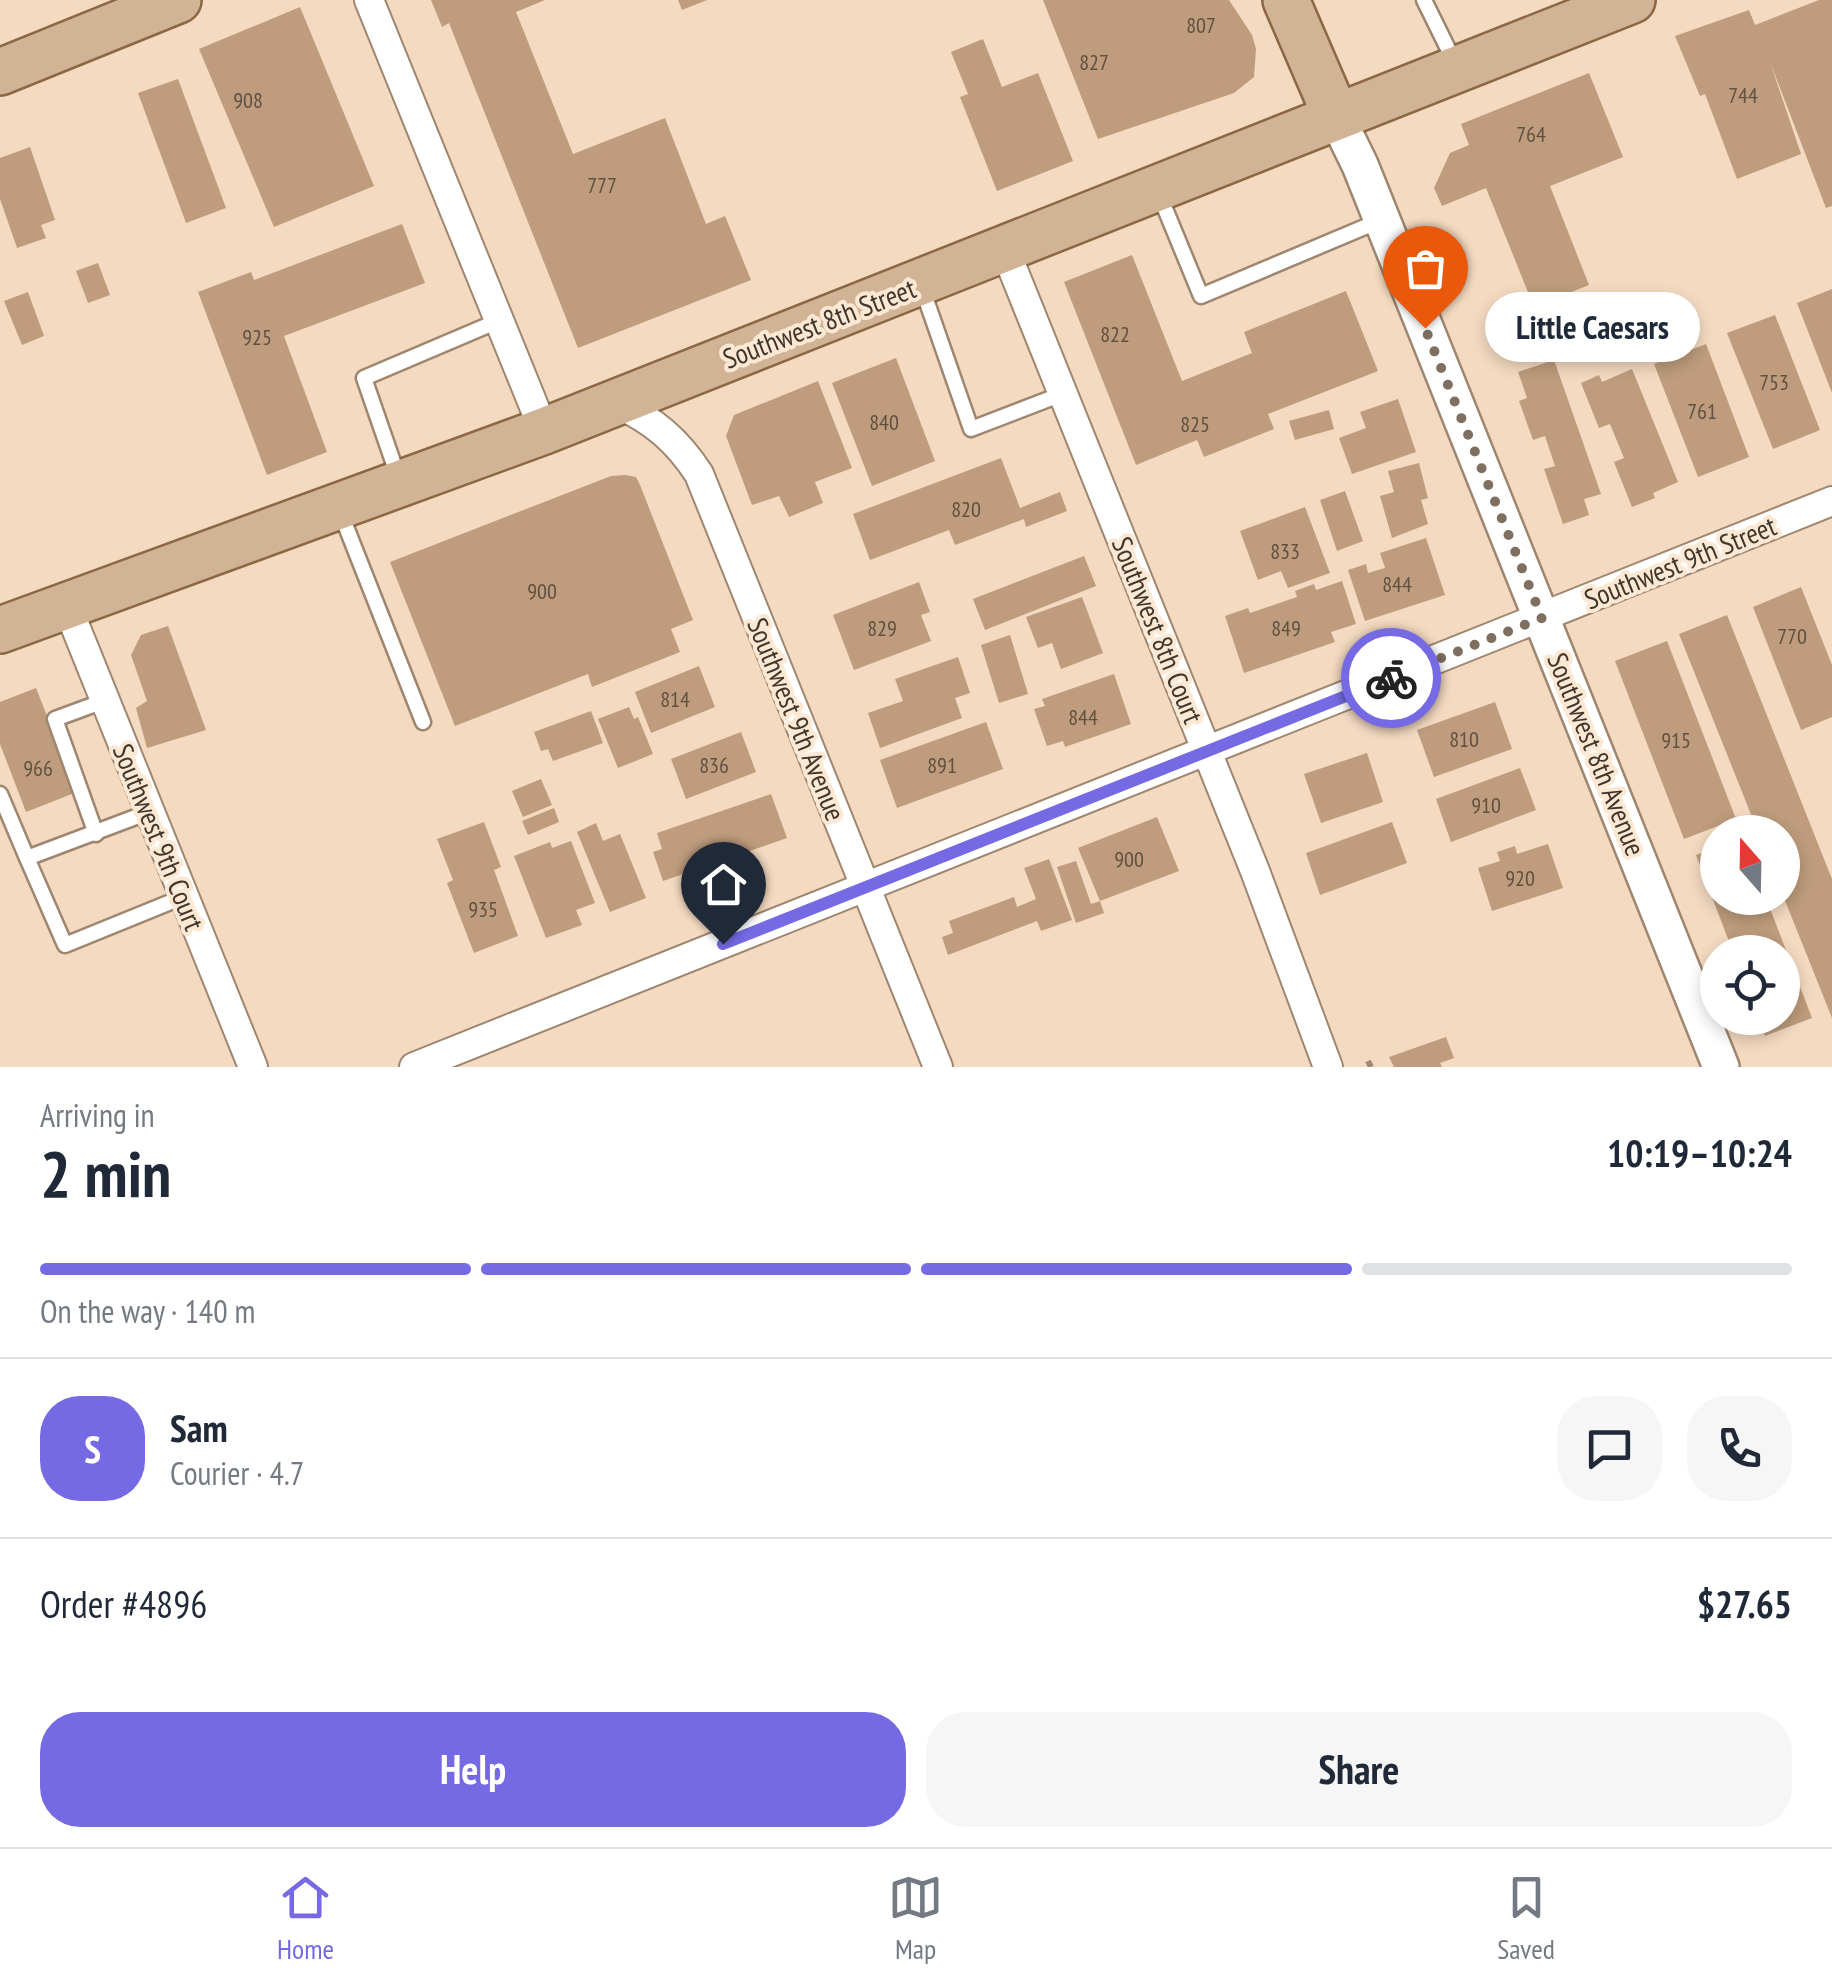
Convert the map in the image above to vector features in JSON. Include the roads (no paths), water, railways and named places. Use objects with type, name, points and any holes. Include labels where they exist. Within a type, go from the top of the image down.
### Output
[{"type":"main road","points":[[0,72],[178,0]]},
{"type":"main road","name":"Southwest 8th Avenue","points":[[1286,0],[1336,116]]},
{"type":"main road","name":"Southwest 8th Street","points":[[0,630],[544,431],[1632,0]]},
{"type":"street","points":[[369,0],[544,431]]},
{"type":"street","name":"Southwest 8th Avenue","points":[[1336,116],[1722,1067]]},
{"type":"street","name":"Southwest 8th Court","points":[[1005,250],[1207,751],[1328,1067]]},
{"type":"street","name":"Southwest 9th Avenue","points":[[616,403],[665,432],[684,450],[700,474],[938,1067]]},
{"type":"street","name":"Southwest 9th Street","points":[[414,1067],[1832,501]]},
{"type":"street","name":"Southwest 9th Court","points":[[67,606],[253,1067]]},
{"type":"lane","points":[[1424,0],[1457,68]]},
{"type":"lane","points":[[1157,188],[1201,296],[1381,220]]},
{"type":"lane","points":[[920,283],[971,429],[1062,394]]},
{"type":"lane","points":[[401,484],[364,378],[498,321]]},
{"type":"lane","points":[[340,508],[424,722]]},
{"type":"lane","points":[[96,834],[55,719],[104,701]]},
{"type":"lane","points":[[0,794],[66,945],[183,897]]},
{"type":"lane","points":[[27,858],[149,812]]},
{"type":"place","name":"Little Caesars","points":[[1425,328]]}]
